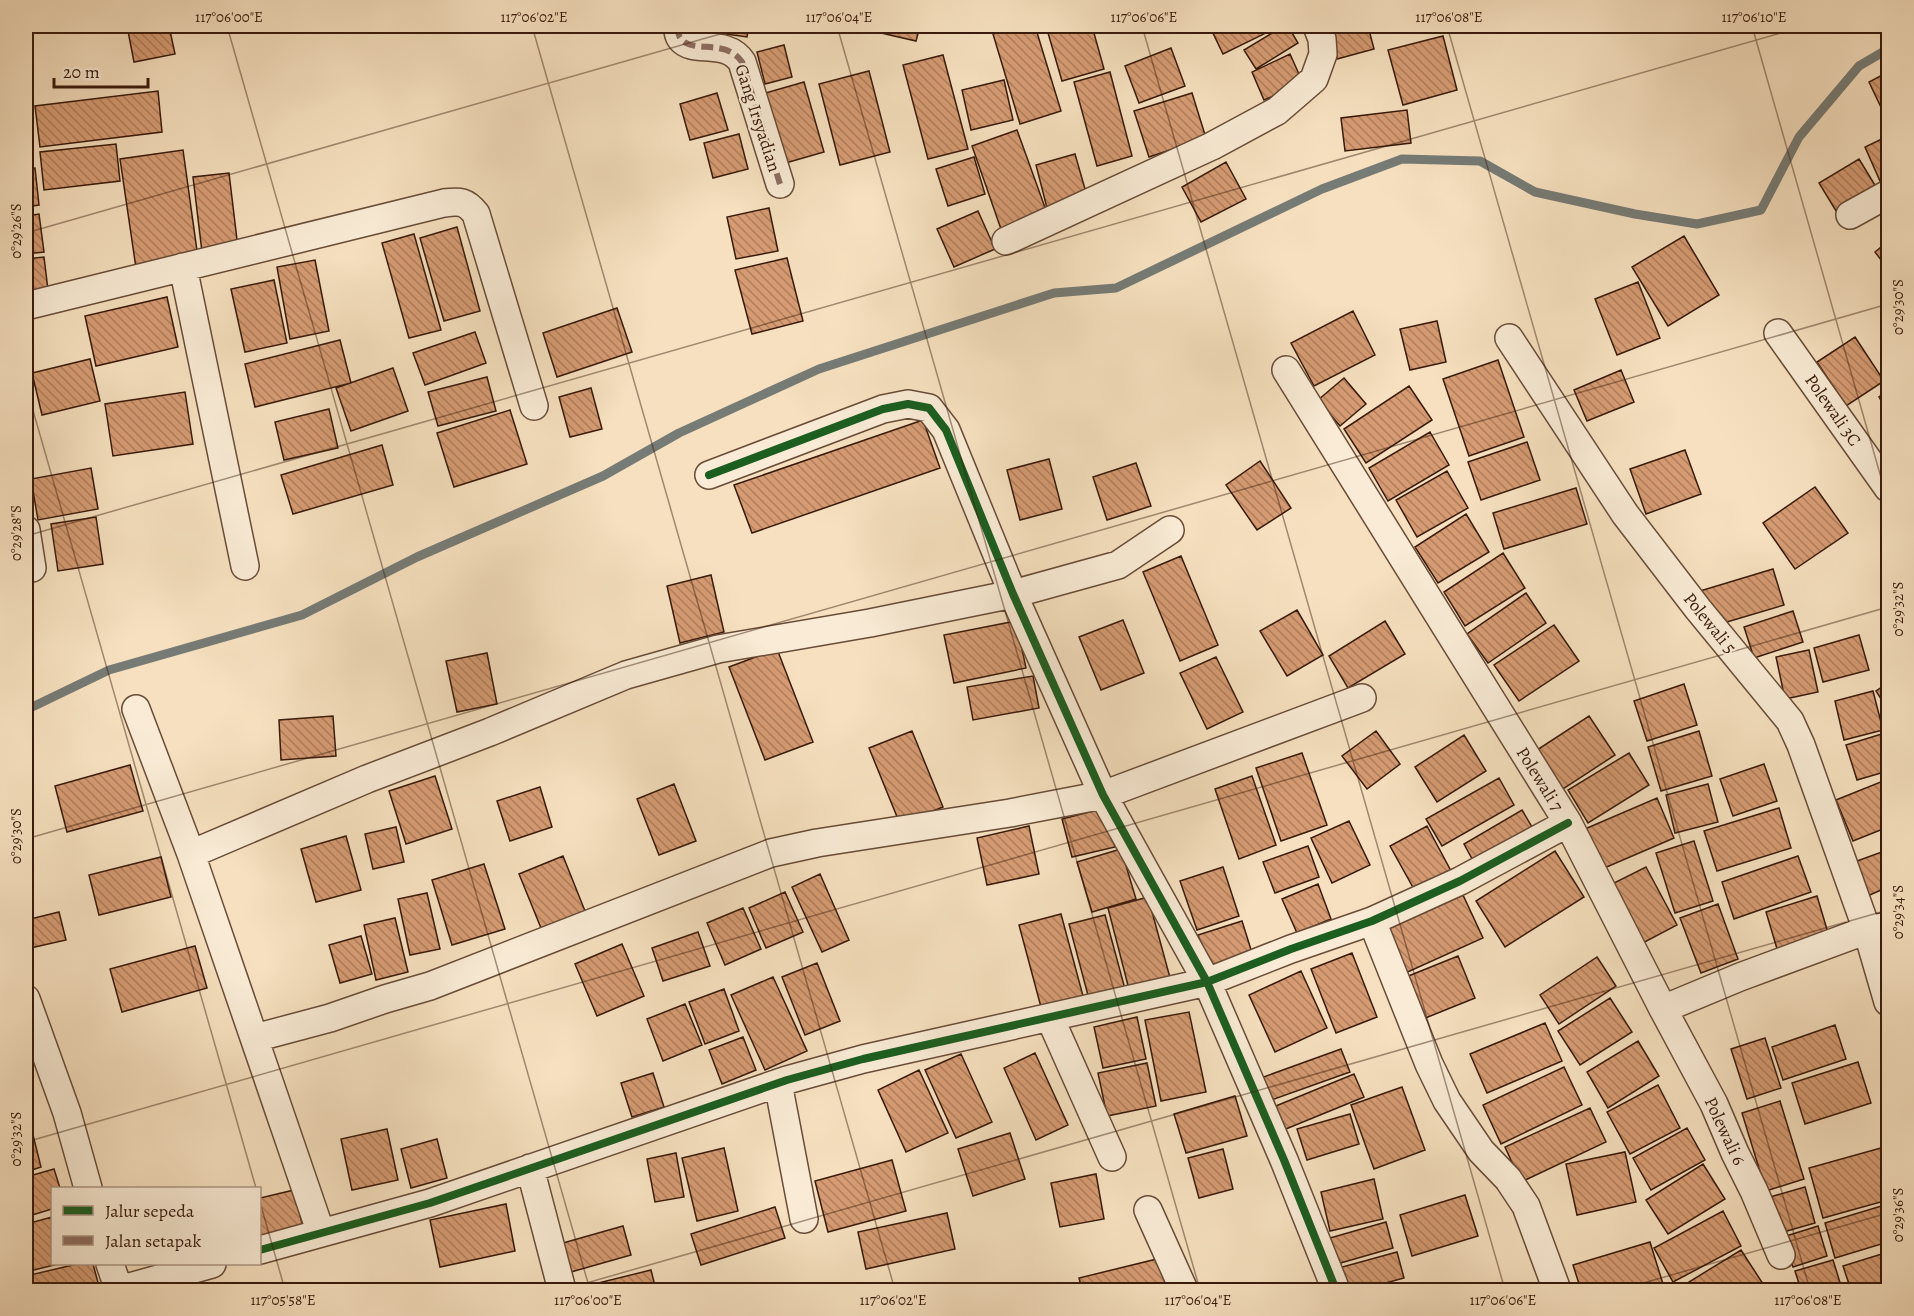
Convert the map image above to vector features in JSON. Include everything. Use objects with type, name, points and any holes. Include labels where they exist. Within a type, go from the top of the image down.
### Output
[{"type":"street","name":"Gang Irsyadian","points":[[677,26],[679,36],[685,42],[726,49],[737,55],[742,63],[780,184]]},
{"type":"street","points":[[1006,241],[1212,146],[1277,111],[1314,79],[1323,54],[1322,39],[1317,26]]},
{"type":"street","points":[[1850,215],[1888,194]]},
{"type":"street","points":[[26,306],[444,203],[458,202],[469,205],[476,214],[534,406]]},
{"type":"street","points":[[183,267],[245,566]]},
{"type":"street","name":"Polewali 3C","points":[[1778,333],[1885,477]]},
{"type":"street","name":"Polewali 5","points":[[1509,338],[1625,514],[1698,609],[1790,721],[1878,928],[1888,1002]]},
{"type":"street","name":"Polewali 7","points":[[1286,370],[1568,823],[1663,1009]]},
{"type":"street","points":[[709,475],[883,409],[908,404],[929,408],[946,430],[982,522],[1103,795],[1207,982],[1284,1161],[1336,1290]]},
{"type":"street","points":[[26,530],[32,568]]},
{"type":"street","points":[[191,854],[367,779],[490,732],[626,675],[718,649],[870,623],[1013,594],[1118,565],[1170,530]]},
{"type":"street","points":[[255,1038],[330,1018],[430,986],[771,853],[817,843],[1010,813],[1103,795],[1362,698]]},
{"type":"street","points":[[135,709],[191,854],[321,1233]]},
{"type":"street","points":[[261,1250],[430,1203],[778,1083],[875,1057],[1207,982],[1291,949],[1372,921],[1460,881],[1568,823]]},
{"type":"street","points":[[1372,921],[1428,1064],[1442,1092],[1476,1144],[1508,1179],[1526,1206],[1557,1290]]},
{"type":"street","points":[[1663,1009],[1740,977],[1878,928]]},
{"type":"street","name":"Polewali 6","points":[[1663,1009],[1714,1104],[1781,1255]]},
{"type":"street","points":[[27,1011],[67,1113],[88,1187]]},
{"type":"street","points":[[1050,1018],[1112,1157]]},
{"type":"street","points":[[778,1083],[804,1219]]},
{"type":"street","points":[[530,1168],[562,1290]]},
{"type":"street","points":[[1148,1210],[1184,1290]]},
{"type":"street","points":[[111,1265],[119,1290],[205,1265]]},
{"type":"building","points":[[127,26],[169,26],[175,54],[134,62]]},
{"type":"building","points":[[683,26],[749,26],[747,37],[682,28]]},
{"type":"building","points":[[771,26],[827,26],[772,32]]},
{"type":"building","points":[[851,26],[920,26],[916,41]]},
{"type":"building","points":[[1020,26],[1035,26],[1061,111],[1020,124],[993,34]]},
{"type":"building","points":[[1046,26],[1092,26],[1104,69],[1062,81]]},
{"type":"building","points":[[1223,26],[1275,26],[1276,28],[1223,54],[1212,31]]},
{"type":"building","points":[[1284,26],[1288,26],[1298,43],[1256,69],[1244,50]]},
{"type":"building","points":[[1328,26],[1368,26],[1374,49],[1337,59]]},
{"type":"building","points":[[1443,36],[1457,90],[1403,105],[1388,50]]},
{"type":"building","points":[[784,45],[792,77],[765,84],[757,52]]},
{"type":"building","points":[[1171,48],[1185,86],[1139,103],[1125,66]]},
{"type":"building","points":[[1290,54],[1303,83],[1264,100],[1252,72]]},
{"type":"building","points":[[943,55],[968,149],[928,159],[903,65]]},
{"type":"building","points":[[869,71],[890,152],[840,165],[819,84]]},
{"type":"building","points":[[1110,72],[1132,156],[1097,166],[1074,82]]},
{"type":"building","points":[[1888,72],[1888,122],[1869,82]]},
{"type":"building","points":[[1004,80],[1013,120],[971,130],[962,90]]},
{"type":"building","points":[[804,82],[824,152],[782,164],[762,94]]},
{"type":"building","points":[[158,91],[162,132],[40,147],[35,106]]},
{"type":"building","points":[[717,93],[728,130],[690,140],[680,104]]},
{"type":"building","points":[[1192,93],[1206,138],[1149,157],[1134,111]]},
{"type":"building","points":[[1407,110],[1411,143],[1345,151],[1341,118]]},
{"type":"building","points":[[1017,130],[1047,213],[1001,229],[972,146]]},
{"type":"building","points":[[739,134],[748,169],[713,178],[704,143]]},
{"type":"building","points":[[1888,136],[1888,196],[1887,197],[1865,147]]},
{"type":"building","points":[[31,142],[33,161],[26,162],[26,143]]},
{"type":"building","points":[[116,144],[120,181],[44,190],[40,152]]},
{"type":"building","points":[[183,150],[198,258],[136,268],[120,159]]},
{"type":"building","points":[[1075,154],[1087,196],[1047,208],[1036,165]]},
{"type":"building","points":[[974,157],[985,194],[948,206],[936,169]]},
{"type":"building","points":[[1859,159],[1887,205],[1847,229],[1819,183]]},
{"type":"building","points":[[1226,162],[1246,199],[1201,222],[1182,187]]},
{"type":"building","points":[[35,168],[39,205],[26,207],[26,169]]},
{"type":"building","points":[[229,173],[238,248],[202,252],[193,177]]},
{"type":"building","points":[[769,208],[778,251],[736,259],[727,217]]},
{"type":"building","points":[[978,211],[995,249],[954,267],[937,229]]},
{"type":"building","points":[[39,214],[44,252],[26,254],[26,216]]},
{"type":"building","points":[[457,227],[480,311],[444,321],[420,238]]},
{"type":"building","points":[[414,234],[441,330],[409,338],[382,243]]},
{"type":"building","points":[[1684,236],[1719,295],[1668,326],[1632,267]]},
{"type":"building","points":[[1888,241],[1888,269],[1875,252]]},
{"type":"building","points":[[44,257],[49,298],[26,301],[26,259]]},
{"type":"building","points":[[787,258],[803,321],[752,334],[735,270]]},
{"type":"building","points":[[315,260],[329,331],[290,339],[277,267]]},
{"type":"building","points":[[274,280],[287,343],[245,352],[231,289]]},
{"type":"building","points":[[1638,282],[1660,338],[1617,355],[1595,299]]},
{"type":"building","points":[[167,297],[178,347],[96,366],[85,316]]},
{"type":"building","points":[[617,308],[632,352],[557,377],[543,333]]},
{"type":"building","points":[[1353,311],[1375,355],[1314,386],[1291,343]]},
{"type":"building","points":[[1437,321],[1446,362],[1410,370],[1400,329]]},
{"type":"building","points":[[475,332],[486,363],[425,385],[413,353]]},
{"type":"building","points":[[1855,337],[1884,381],[1846,406],[1817,362]]},
{"type":"building","points":[[340,340],[351,383],[255,407],[245,364]]},
{"type":"building","points":[[90,359],[100,401],[42,415],[32,373]]},
{"type":"building","points":[[1498,360],[1524,437],[1469,456],[1443,379]]},
{"type":"building","points":[[393,368],[408,411],[351,431],[336,388]]},
{"type":"building","points":[[1621,370],[1634,402],[1587,421],[1574,390]]},
{"type":"building","points":[[487,377],[496,411],[438,426],[428,392]]},
{"type":"building","points":[[1344,378],[1366,404],[1340,426],[1318,400]]},
{"type":"building","points":[[1409,386],[1432,420],[1366,463],[1344,429]]},
{"type":"building","points":[[591,388],[602,429],[570,437],[559,397]]},
{"type":"building","points":[[1888,390],[1888,412],[1879,397]]},
{"type":"building","points":[[185,392],[193,444],[113,456],[105,404]]},
{"type":"building","points":[[329,409],[338,448],[284,460],[275,422]]},
{"type":"building","points":[[510,410],[527,464],[454,487],[437,433]]},
{"type":"building","points":[[923,420],[940,468],[752,533],[734,485]]},
{"type":"building","points":[[1430,432],[1449,465],[1388,501],[1369,468]]},
{"type":"building","points":[[1527,442],[1540,480],[1481,500],[1468,462]]},
{"type":"building","points":[[382,445],[393,485],[293,514],[281,475]]},
{"type":"building","points":[[1685,450],[1701,494],[1646,514],[1630,469]]},
{"type":"building","points":[[1049,459],[1062,509],[1020,520],[1007,470]]},
{"type":"building","points":[[1260,461],[1291,508],[1257,530],[1226,485]]},
{"type":"building","points":[[1136,463],[1151,506],[1107,520],[1093,477]]},
{"type":"building","points":[[91,468],[98,509],[38,520],[31,479]]},
{"type":"building","points":[[1447,471],[1468,508],[1417,537],[1396,500]]},
{"type":"building","points":[[1815,487],[1848,533],[1795,569],[1763,523]]},
{"type":"building","points":[[1576,488],[1587,524],[1504,549],[1493,513]]},
{"type":"building","points":[[1466,514],[1489,552],[1438,583],[1415,547]]},
{"type":"building","points":[[96,517],[103,564],[58,571],[51,524]]},
{"type":"building","points":[[1503,553],[1525,588],[1465,626],[1444,592]]},
{"type":"building","points":[[1181,556],[1218,645],[1180,661],[1143,572]]},
{"type":"building","points":[[1773,569],[1784,605],[1710,627],[1700,591]]},
{"type":"building","points":[[711,575],[724,632],[680,643],[667,586]]},
{"type":"building","points":[[1526,593],[1546,623],[1488,663],[1467,634]]},
{"type":"building","points":[[1297,610],[1323,655],[1287,676],[1260,631]]},
{"type":"building","points":[[1793,611],[1803,642],[1754,658],[1744,627]]},
{"type":"building","points":[[1123,620],[1144,673],[1101,690],[1079,637]]},
{"type":"building","points":[[1016,621],[1026,668],[954,683],[944,635]]},
{"type":"building","points":[[1385,621],[1405,654],[1348,688],[1329,656]]},
{"type":"building","points":[[1554,625],[1579,661],[1519,701],[1494,665]]},
{"type":"building","points":[[1859,635],[1869,670],[1823,682],[1814,648]]},
{"type":"building","points":[[777,649],[813,742],[765,760],[729,667]]},
{"type":"building","points":[[1809,650],[1818,692],[1785,699],[1776,657]]},
{"type":"building","points":[[487,653],[497,704],[457,712],[446,661]]},
{"type":"building","points":[[1216,657],[1243,712],[1207,729],[1180,673]]},
{"type":"building","points":[[1033,676],[1039,708],[973,720],[967,687]]},
{"type":"building","points":[[1888,683],[1888,710],[1876,691]]},
{"type":"building","points":[[1684,684],[1697,725],[1647,741],[1634,701]]},
{"type":"building","points":[[1873,691],[1883,730],[1844,740],[1835,701]]},
{"type":"building","points":[[333,716],[336,756],[281,760],[279,720]]},
{"type":"building","points":[[1589,716],[1615,755],[1563,789],[1537,750]]},
{"type":"building","points":[[912,731],[943,807],[900,824],[869,748]]},
{"type":"building","points":[[1376,731],[1400,764],[1367,789],[1342,756]]},
{"type":"building","points":[[1699,731],[1712,776],[1661,791],[1648,747]]},
{"type":"building","points":[[1888,732],[1888,771],[1857,780],[1846,745]]},
{"type":"building","points":[[1464,735],[1486,771],[1437,802],[1415,767]]},
{"type":"building","points":[[1302,753],[1327,825],[1281,841],[1256,768]]},
{"type":"building","points":[[1629,753],[1649,785],[1588,823],[1568,790]]},
{"type":"building","points":[[1764,764],[1777,801],[1733,816],[1720,779]]},
{"type":"building","points":[[130,765],[143,811],[67,832],[55,786]]},
{"type":"building","points":[[435,776],[452,829],[406,844],[389,791]]},
{"type":"building","points":[[1252,776],[1276,845],[1239,859],[1215,789]]},
{"type":"building","points":[[1499,778],[1514,805],[1442,846],[1426,819]]},
{"type":"building","points":[[1888,779],[1888,827],[1853,841],[1836,800]]},
{"type":"building","points":[[674,784],[696,841],[659,855],[637,799]]},
{"type":"building","points":[[1708,784],[1718,822],[1675,833],[1666,795]]},
{"type":"building","points":[[540,787],[552,827],[510,841],[497,801]]},
{"type":"building","points":[[1657,798],[1674,838],[1602,869],[1585,829]]},
{"type":"building","points":[[1105,808],[1115,847],[1072,857],[1062,819]]},
{"type":"building","points":[[1779,808],[1791,848],[1717,871],[1704,831]]},
{"type":"building","points":[[1522,810],[1535,832],[1476,866],[1464,844]]},
{"type":"building","points":[[1349,821],[1370,865],[1332,883],[1311,838]]},
{"type":"building","points":[[1029,826],[1039,874],[987,885],[977,838]]},
{"type":"building","points":[[1427,826],[1451,871],[1415,891],[1390,846]]},
{"type":"building","points":[[396,827],[404,862],[373,869],[365,834]]},
{"type":"building","points":[[346,836],[361,890],[316,902],[301,849]]},
{"type":"building","points":[[1694,841],[1713,901],[1675,913],[1656,853]]},
{"type":"building","points":[[1308,846],[1319,877],[1275,893],[1263,862]]},
{"type":"building","points":[[1121,849],[1136,899],[1092,912],[1077,862]]},
{"type":"building","points":[[1887,850],[1888,887],[1863,898],[1849,864]]},
{"type":"building","points":[[1555,851],[1584,897],[1505,947],[1476,901]]},
{"type":"building","points":[[563,856],[585,911],[541,928],[519,874]]},
{"type":"building","points":[[1798,856],[1811,892],[1734,919],[1722,882]]},
{"type":"building","points":[[161,857],[171,897],[99,915],[89,875]]},
{"type":"building","points":[[484,864],[505,929],[452,945],[432,880]]},
{"type":"building","points":[[1223,867],[1239,916],[1197,930],[1180,881]]},
{"type":"building","points":[[1646,867],[1677,925],[1639,945],[1608,886]]},
{"type":"building","points":[[820,874],[849,940],[822,952],[792,887]]},
{"type":"building","points":[[1318,884],[1331,919],[1297,933],[1282,899]]},
{"type":"building","points":[[785,892],[803,932],[766,948],[749,908]]},
{"type":"building","points":[[427,893],[440,949],[410,955],[398,899]]},
{"type":"building","points":[[1463,895],[1483,938],[1401,975],[1381,932]]},
{"type":"building","points":[[1817,896],[1829,936],[1778,952],[1766,912]]},
{"type":"building","points":[[1148,897],[1172,985],[1131,997],[1108,908]]},
{"type":"building","points":[[1718,904],[1738,959],[1701,973],[1680,918]]},
{"type":"building","points":[[743,908],[761,949],[725,965],[707,923]]},
{"type":"building","points":[[59,912],[66,940],[26,949],[26,920]]},
{"type":"building","points":[[1061,914],[1083,996],[1041,1007],[1019,925]]},
{"type":"building","points":[[1105,915],[1125,989],[1089,999],[1069,924]]},
{"type":"building","points":[[395,918],[408,972],[376,980],[364,925]]},
{"type":"building","points":[[1242,921],[1253,956],[1210,970],[1198,935]]},
{"type":"building","points":[[698,932],[710,966],[663,981],[652,948]]},
{"type":"building","points":[[361,936],[372,974],[340,983],[329,945]]},
{"type":"building","points":[[622,944],[644,996],[597,1016],[575,964]]},
{"type":"building","points":[[195,946],[207,988],[122,1012],[110,969]]},
{"type":"building","points":[[1352,953],[1377,1017],[1336,1033],[1311,969]]},
{"type":"building","points":[[1458,956],[1475,998],[1418,1021],[1401,979]]},
{"type":"building","points":[[1597,957],[1616,986],[1559,1024],[1540,995]]},
{"type":"building","points":[[817,963],[840,1021],[805,1035],[782,977]]},
{"type":"building","points":[[1301,971],[1327,1028],[1275,1052],[1249,995]]},
{"type":"building","points":[[773,977],[807,1051],[765,1070],[731,995]]},
{"type":"building","points":[[724,989],[739,1031],[705,1044],[689,1002]]},
{"type":"building","points":[[1610,998],[1632,1032],[1580,1065],[1558,1031]]},
{"type":"building","points":[[685,1004],[702,1045],[663,1061],[647,1019]]},
{"type":"building","points":[[1189,1012],[1206,1092],[1161,1101],[1145,1020]]},
{"type":"building","points":[[1137,1017],[1146,1059],[1103,1068],[1094,1027]]},
{"type":"building","points":[[1545,1023],[1562,1061],[1487,1093],[1470,1054]]},
{"type":"building","points":[[1835,1025],[1846,1059],[1783,1080],[1772,1047]]},
{"type":"building","points":[[743,1037],[756,1070],[722,1084],[709,1050]]},
{"type":"building","points":[[1765,1038],[1781,1088],[1747,1099],[1731,1049]]},
{"type":"building","points":[[1638,1041],[1659,1076],[1608,1108],[1587,1072]]},
{"type":"building","points":[[1341,1049],[1350,1072],[1266,1102],[1258,1079]]},
{"type":"building","points":[[1035,1053],[1068,1125],[1036,1140],[1004,1068]]},
{"type":"building","points":[[961,1054],[992,1122],[956,1138],[925,1070]]},
{"type":"building","points":[[1858,1062],[1871,1103],[1805,1124],[1792,1083]]},
{"type":"building","points":[[1147,1063],[1156,1106],[1107,1116],[1098,1073]]},
{"type":"building","points":[[1564,1067],[1582,1105],[1501,1144],[1483,1105]]},
{"type":"building","points":[[919,1070],[948,1133],[906,1152],[878,1090]]},
{"type":"building","points":[[653,1073],[664,1107],[632,1117],[621,1083]]},
{"type":"building","points":[[1354,1074],[1364,1097],[1281,1131],[1271,1108]]},
{"type":"building","points":[[1658,1085],[1680,1128],[1630,1154],[1607,1112]]},
{"type":"building","points":[[1402,1087],[1425,1150],[1374,1169],[1351,1105]]},
{"type":"building","points":[[1235,1096],[1247,1136],[1186,1153],[1174,1114]]},
{"type":"building","points":[[1780,1101],[1804,1179],[1766,1191],[1742,1113]]},
{"type":"building","points":[[1590,1108],[1606,1142],[1521,1182],[1505,1147]]},
{"type":"building","points":[[1350,1114],[1359,1144],[1307,1160],[1297,1129]]},
{"type":"building","points":[[30,1123],[41,1167],[26,1172],[26,1124]]},
{"type":"building","points":[[1687,1128],[1705,1160],[1651,1190],[1633,1158]]},
{"type":"building","points":[[387,1129],[398,1180],[352,1190],[341,1139]]},
{"type":"building","points":[[1010,1133],[1025,1179],[973,1196],[958,1149]]},
{"type":"building","points":[[437,1139],[447,1178],[411,1188],[401,1149]]},
{"type":"building","points":[[1888,1146],[1888,1200],[1823,1218],[1809,1168]]},
{"type":"building","points":[[724,1148],[738,1211],[697,1221],[682,1158]]},
{"type":"building","points":[[1223,1149],[1233,1189],[1199,1198],[1188,1158]]},
{"type":"building","points":[[1625,1152],[1636,1202],[1577,1215],[1566,1164]]},
{"type":"building","points":[[676,1153],[684,1197],[655,1202],[647,1159]]},
{"type":"building","points":[[892,1160],[906,1211],[828,1232],[815,1181]]},
{"type":"building","points":[[1703,1164],[1725,1199],[1668,1234],[1646,1200]]},
{"type":"building","points":[[54,1169],[60,1187],[51,1187],[51,1209],[26,1217],[26,1177]]},
{"type":"building","points":[[1096,1174],[1104,1219],[1060,1227],[1051,1183]]},
{"type":"building","points":[[1374,1179],[1383,1219],[1330,1231],[1321,1192]]},
{"type":"building","points":[[1805,1187],[1815,1223],[1780,1233],[1770,1197]]},
{"type":"building","points":[[294,1190],[304,1232],[261,1242],[261,1198]]},
{"type":"building","points":[[1465,1195],[1478,1236],[1412,1256],[1400,1215]]},
{"type":"building","points":[[506,1204],[515,1251],[440,1267],[430,1220]]},
{"type":"building","points":[[1888,1204],[1888,1242],[1835,1258],[1825,1223]]},
{"type":"building","points":[[775,1207],[785,1238],[701,1265],[691,1234]]},
{"type":"building","points":[[1723,1211],[1741,1246],[1673,1282],[1654,1248]]},
{"type":"building","points":[[947,1213],[955,1249],[866,1269],[858,1232]]},
{"type":"building","points":[[51,1217],[51,1265],[54,1265],[26,1272],[26,1224]]},
{"type":"building","points":[[1386,1222],[1393,1248],[1337,1264],[1330,1238]]},
{"type":"building","points":[[623,1226],[631,1255],[571,1272],[563,1243]]},
{"type":"building","points":[[1818,1226],[1827,1256],[1793,1267],[1783,1237]]},
{"type":"building","points":[[1650,1242],[1663,1284],[1643,1290],[1581,1290],[1573,1265]]},
{"type":"building","points":[[1741,1250],[1765,1287],[1759,1290],[1676,1290]]},
{"type":"building","points":[[1397,1252],[1404,1278],[1360,1290],[1341,1290],[1335,1269]]},
{"type":"building","points":[[1888,1252],[1888,1290],[1851,1290],[1843,1266]]},
{"type":"building","points":[[1161,1258],[1169,1290],[1082,1290],[1079,1278]]},
{"type":"building","points":[[1833,1260],[1842,1289],[1801,1290],[1795,1271]]},
{"type":"building","points":[[73,1265],[93,1265],[100,1290],[26,1290],[26,1276]]},
{"type":"building","points":[[651,1270],[656,1290],[595,1290],[594,1284]]},
{"type":"waterway","points":[[26,710],[109,670],[302,615],[417,557],[603,476],[679,433],[819,369],[1054,293],[1116,288],[1322,189],[1402,159],[1480,161],[1535,192],[1635,214],[1697,224],[1761,210],[1799,137],[1859,66],[1888,49]]},
{"type":"marked path","points":[[677,26],[680,38],[686,43],[727,50],[742,62],[780,184]]},
{"type":"cycle path","points":[[709,475],[883,409],[908,404],[929,408],[946,430],[1013,594],[1103,795],[1207,982],[1284,1160],[1336,1290]]},
{"type":"cycle path","points":[[261,1250],[430,1203],[787,1080],[863,1059],[1207,982],[1291,949],[1372,921],[1460,881],[1568,823]]}]
